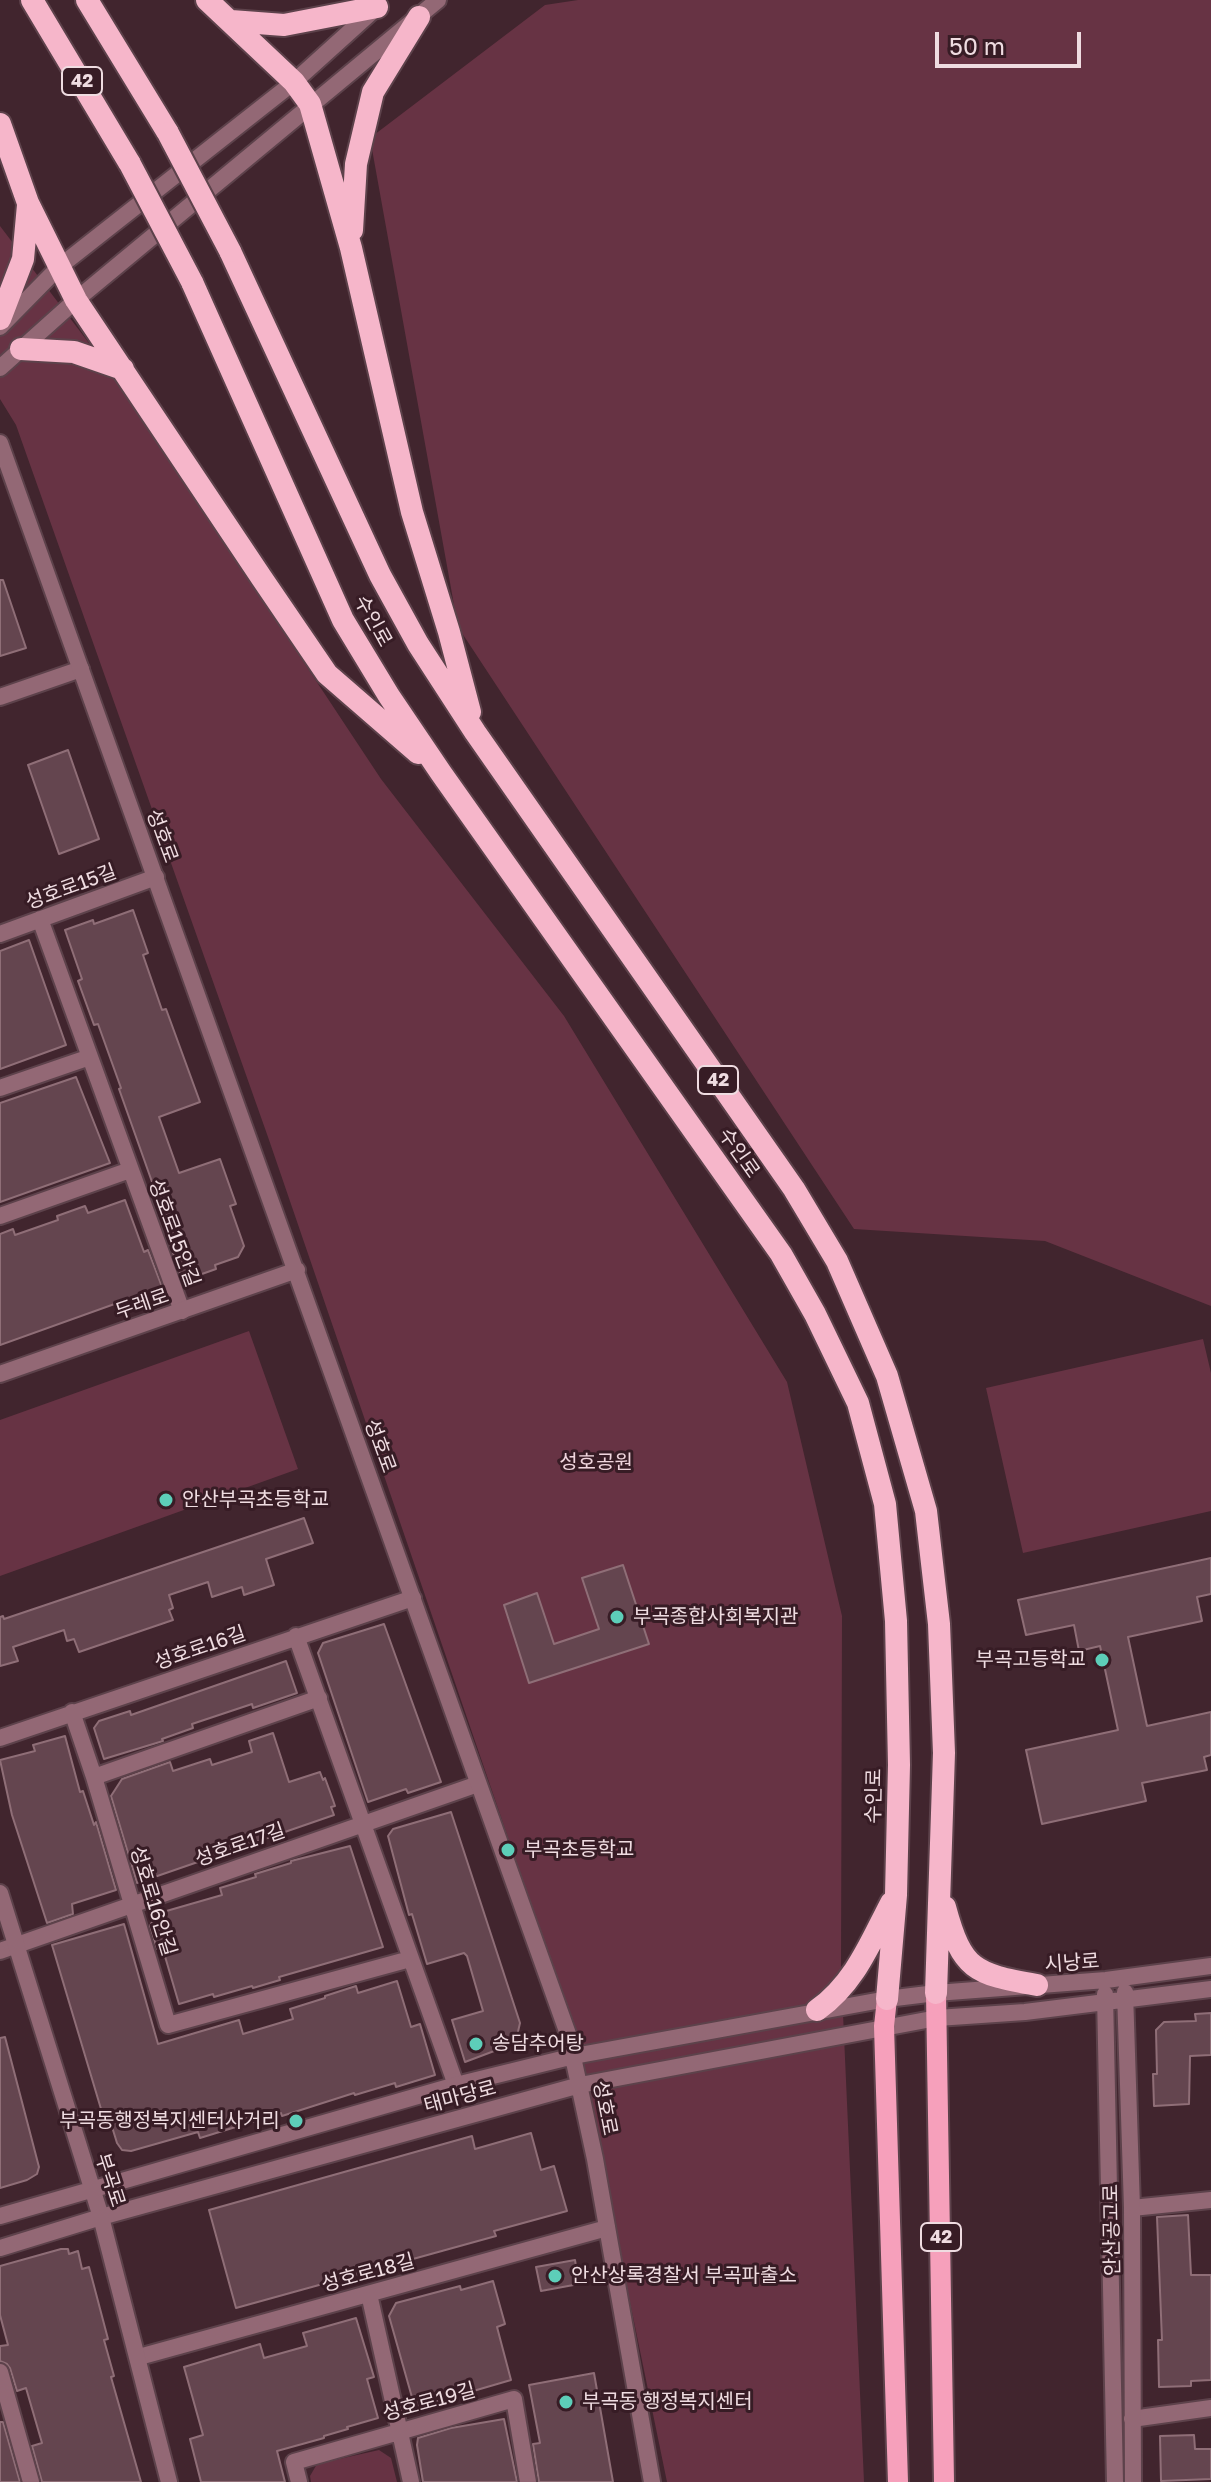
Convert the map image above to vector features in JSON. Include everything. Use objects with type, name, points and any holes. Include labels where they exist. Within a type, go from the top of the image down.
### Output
[{"type":"highway","name":"수인로","points":[[32,0],[130,164],[192,282],[343,620],[441,773],[781,1254],[815,1314],[858,1403],[885,1504],[896,1621],[899,1765],[896,1895],[887,1999]]},
{"type":"highway","name":"수인로","points":[[87,0],[168,133],[230,251],[380,575],[418,644],[475,732],[794,1189],[837,1261],[887,1376],[926,1511],[939,1624],[944,1753],[936,1993]]},
{"type":"highway","points":[[207,0],[294,82],[310,104],[351,248],[412,512],[449,632],[475,732]]},
{"type":"highway","points":[[231,21],[284,25],[380,4]]},
{"type":"highway","points":[[351,248],[356,164],[373,92],[419,17]]},
{"type":"highway","points":[[0,124],[28,203],[76,300],[327,674],[441,773]]},
{"type":"highway","points":[[0,319],[23,259],[28,203]]},
{"type":"highway","points":[[21,349],[74,352],[123,369]]},
{"type":"highway","points":[[940,1887],[956,1945],[971,1965],[993,1977],[1037,1985]]},
{"type":"highway","points":[[817,2010],[833,1999],[855,1973],[896,1895]]},
{"type":"main road","name":"수인로","points":[[936,1993],[944,2482]]},
{"type":"main road","name":"수인로","points":[[887,1999],[884,2026],[898,2482]]},
{"type":"street","points":[[0,368],[76,300],[438,0]]},
{"type":"street","points":[[0,327],[59,267],[294,82],[380,4]]},
{"type":"street","name":"성호로","points":[[0,443],[297,1270],[574,2056],[652,2482]]},
{"type":"street","points":[[0,697],[81,669]]},
{"type":"street","name":"성호로15길","points":[[0,934],[156,877]]},
{"type":"street","name":"성호로15안길","points":[[40,919],[182,1311]]},
{"type":"street","points":[[0,1088],[90,1057]]},
{"type":"street","name":"성호로15안길","points":[[0,1216],[130,1170]]},
{"type":"street","name":"두레로","points":[[0,1374],[297,1270]]},
{"type":"street","name":"성호로16길","points":[[0,1738],[413,1598]]},
{"type":"street","points":[[296,1636],[456,2085]]},
{"type":"street","points":[[94,1777],[319,1698]]},
{"type":"street","name":"성호로16안길","points":[[72,1712],[168,2025],[410,1959]]},
{"type":"street","name":"성호로17길","points":[[8,1948],[478,1784]]},
{"type":"street","name":"부곡로","points":[[0,1893],[8,1948],[101,2217],[169,2482]]},
{"type":"street","name":"시낭로","points":[[936,1993],[1106,1980],[1211,1966]]},
{"type":"street","name":"안산공고로","points":[[1125,1978],[1132,2208],[1133,2482]]},
{"type":"street","name":"안산공고로","points":[[1106,1980],[1115,2482]]},
{"type":"street","name":"시낭로","points":[[937,2018],[1105,2003],[1211,1989]]},
{"type":"street","name":"태마당로","points":[[0,2216],[456,2085],[574,2056],[817,2010],[936,1993]]},
{"type":"street","name":"태마당로","points":[[0,2248],[101,2217],[580,2085],[937,2018]]},
{"type":"street","points":[[1132,2208],[1211,2200]]},
{"type":"street","name":"성호로18길","points":[[139,2357],[607,2228]]},
{"type":"street","points":[[369,2294],[411,2482]]},
{"type":"street","points":[[0,2372],[31,2482]]},
{"type":"street","name":"성호로19길","points":[[299,2482],[294,2462],[514,2399],[528,2482]]},
{"type":"street","points":[[1132,2419],[1211,2408]]},
{"type":"green space","points":[[578,0],[1211,0],[1211,1306],[1045,1241],[854,1229],[458,627],[370,138],[545,5]]},
{"type":"green space","name":"성호공원","points":[[0,226],[117,380],[381,779],[564,1016],[787,1382],[842,1616],[841,1969],[864,2482],[667,2482],[574,2030],[268,1137],[16,425],[0,399]]},
{"type":"green space","points":[[249,1331],[298,1469],[0,1576],[0,1420]]},
{"type":"green space","points":[[1203,1339],[1211,1373],[1211,1511],[1023,1553],[986,1388]]},
{"type":"green space","points":[[379,2450],[391,2458],[397,2482],[311,2482],[310,2476],[317,2464]]},
{"type":"building","points":[[0,580],[3,580],[26,648],[0,656]]},
{"type":"building","points":[[68,750],[99,839],[59,854],[28,765]]},
{"type":"building","points":[[133,910],[148,953],[143,955],[162,1010],[166,1009],[200,1102],[159,1117],[179,1173],[220,1159],[236,1204],[230,1206],[244,1246],[238,1257],[185,1280],[169,1242],[173,1241],[121,1088],[98,1024],[94,1025],[78,981],[82,979],[65,930],[93,920],[94,924]]},
{"type":"building","points":[[29,940],[66,1045],[0,1069],[0,951]]},
{"type":"building","points":[[76,1077],[110,1163],[0,1202],[0,1103]]},
{"type":"building","points":[[125,1200],[144,1252],[148,1250],[162,1287],[0,1345],[0,1234],[13,1229],[15,1235],[58,1220],[57,1216],[85,1206],[88,1213]]},
{"type":"building","points":[[304,1518],[313,1543],[266,1559],[274,1585],[244,1595],[242,1587],[212,1597],[208,1582],[169,1595],[173,1620],[79,1652],[74,1639],[67,1641],[64,1630],[13,1647],[18,1661],[0,1666],[0,1617],[4,1619]]},
{"type":"building","points":[[1211,1558],[1211,1594],[1197,1597],[1202,1621],[1128,1637],[1147,1726],[1211,1712],[1211,1755],[1204,1757],[1207,1770],[1142,1783],[1146,1801],[1042,1824],[1026,1750],[1118,1730],[1100,1646],[1079,1651],[1074,1625],[1026,1635],[1018,1600]]},
{"type":"building","name":"부곡종합사회복지관","points":[[623,1565],[649,1644],[529,1683],[504,1605],[537,1593],[554,1644],[599,1629],[582,1578]]},
{"type":"building","points":[[384,1624],[441,1782],[408,1793],[406,1789],[368,1802],[318,1653],[323,1643]]},
{"type":"building","points":[[286,1661],[297,1693],[192,1724],[193,1728],[163,1741],[104,1759],[94,1728],[99,1721],[130,1711],[131,1715]]},
{"type":"building","points":[[273,1733],[289,1782],[320,1772],[335,1806],[331,1807],[334,1815],[137,1883],[111,1796],[122,1779],[170,1762],[173,1771],[210,1759],[212,1765],[252,1752],[249,1741]]},
{"type":"building","points":[[65,1736],[80,1792],[83,1791],[94,1825],[96,1822],[116,1890],[72,1904],[73,1914],[47,1923],[12,1815],[0,1760],[35,1751],[33,1745]]},
{"type":"building","points":[[451,1812],[520,2023],[517,2036],[510,2045],[465,2062],[452,2020],[483,2011],[467,1956],[464,1953],[427,1964],[412,1914],[409,1915],[388,1836],[393,1829]]},
{"type":"building","points":[[350,1846],[383,1947],[279,1977],[280,1980],[253,1988],[214,1997],[213,1994],[179,2004],[164,1953],[157,1949],[150,1926],[156,1914],[222,1895],[220,1888],[256,1877],[255,1874],[291,1861]]},
{"type":"building","points":[[124,1924],[158,2044],[239,2020],[243,2034],[293,2019],[290,2009],[325,1996],[356,1986],[358,1993],[397,1981],[411,2027],[420,2024],[435,2075],[396,2087],[395,2083],[354,2093],[200,2138],[198,2132],[131,2151],[122,2150],[109,2117],[104,2119],[52,1945]]},
{"type":"building","points":[[1211,2013],[1211,2055],[1190,2056],[1189,2104],[1154,2106],[1156,2030],[1164,2022],[1196,2021],[1195,2014]]},
{"type":"building","points":[[5,2037],[39,2167],[37,2174],[27,2180],[0,2188],[0,2038]]},
{"type":"building","points":[[531,2133],[541,2170],[554,2166],[567,2211],[494,2231],[496,2236],[236,2308],[209,2210],[472,2136],[475,2149]]},
{"type":"building","points":[[1188,2215],[1191,2275],[1211,2275],[1211,2380],[1191,2381],[1191,2386],[1159,2387],[1158,2340],[1162,2340],[1157,2217]]},
{"type":"building","points":[[68,2249],[69,2254],[78,2251],[82,2269],[89,2267],[108,2339],[104,2340],[114,2376],[111,2377],[141,2482],[42,2482],[32,2446],[42,2443],[26,2388],[17,2391],[10,2368],[0,2361],[0,2346],[8,2345],[0,2315],[0,2266]]},
{"type":"building","points":[[575,2260],[579,2284],[541,2291],[536,2267]]},
{"type":"building","points":[[493,2281],[505,2324],[497,2327],[511,2380],[415,2408],[389,2316],[396,2303],[460,2286],[461,2290]]},
{"type":"building","points":[[356,2318],[374,2377],[367,2379],[378,2418],[277,2451],[285,2482],[201,2482],[190,2439],[203,2435],[184,2367],[260,2344],[264,2358],[307,2346],[303,2333]]},
{"type":"building","points":[[594,2373],[613,2482],[539,2482],[533,2444],[540,2443],[529,2385]]},
{"type":"building","points":[[504,2419],[517,2482],[423,2482],[418,2438],[451,2428]]},
{"type":"building","points":[[0,2422],[3,2422],[20,2482],[0,2482]]},
{"type":"building","points":[[1194,2435],[1195,2449],[1211,2449],[1211,2479],[1161,2481],[1160,2436]]},
{"type":"place","name":"안산부곡초등학교","points":[[166,1500]]},
{"type":"place","name":"부곡종합사회복지관","points":[[617,1617]]},
{"type":"place","name":"부곡고등학교","points":[[1102,1660]]},
{"type":"place","name":"부곡초등학교","points":[[508,1850]]},
{"type":"place","name":"송담추어탕","points":[[476,2044]]},
{"type":"place","name":"부곡동행정복지센터사거리","points":[[296,2121]]},
{"type":"place","name":"안산상록경찰서 부곡파출소","points":[[555,2276]]},
{"type":"place","name":"부곡동 행정복지센터","points":[[566,2402]]}]
